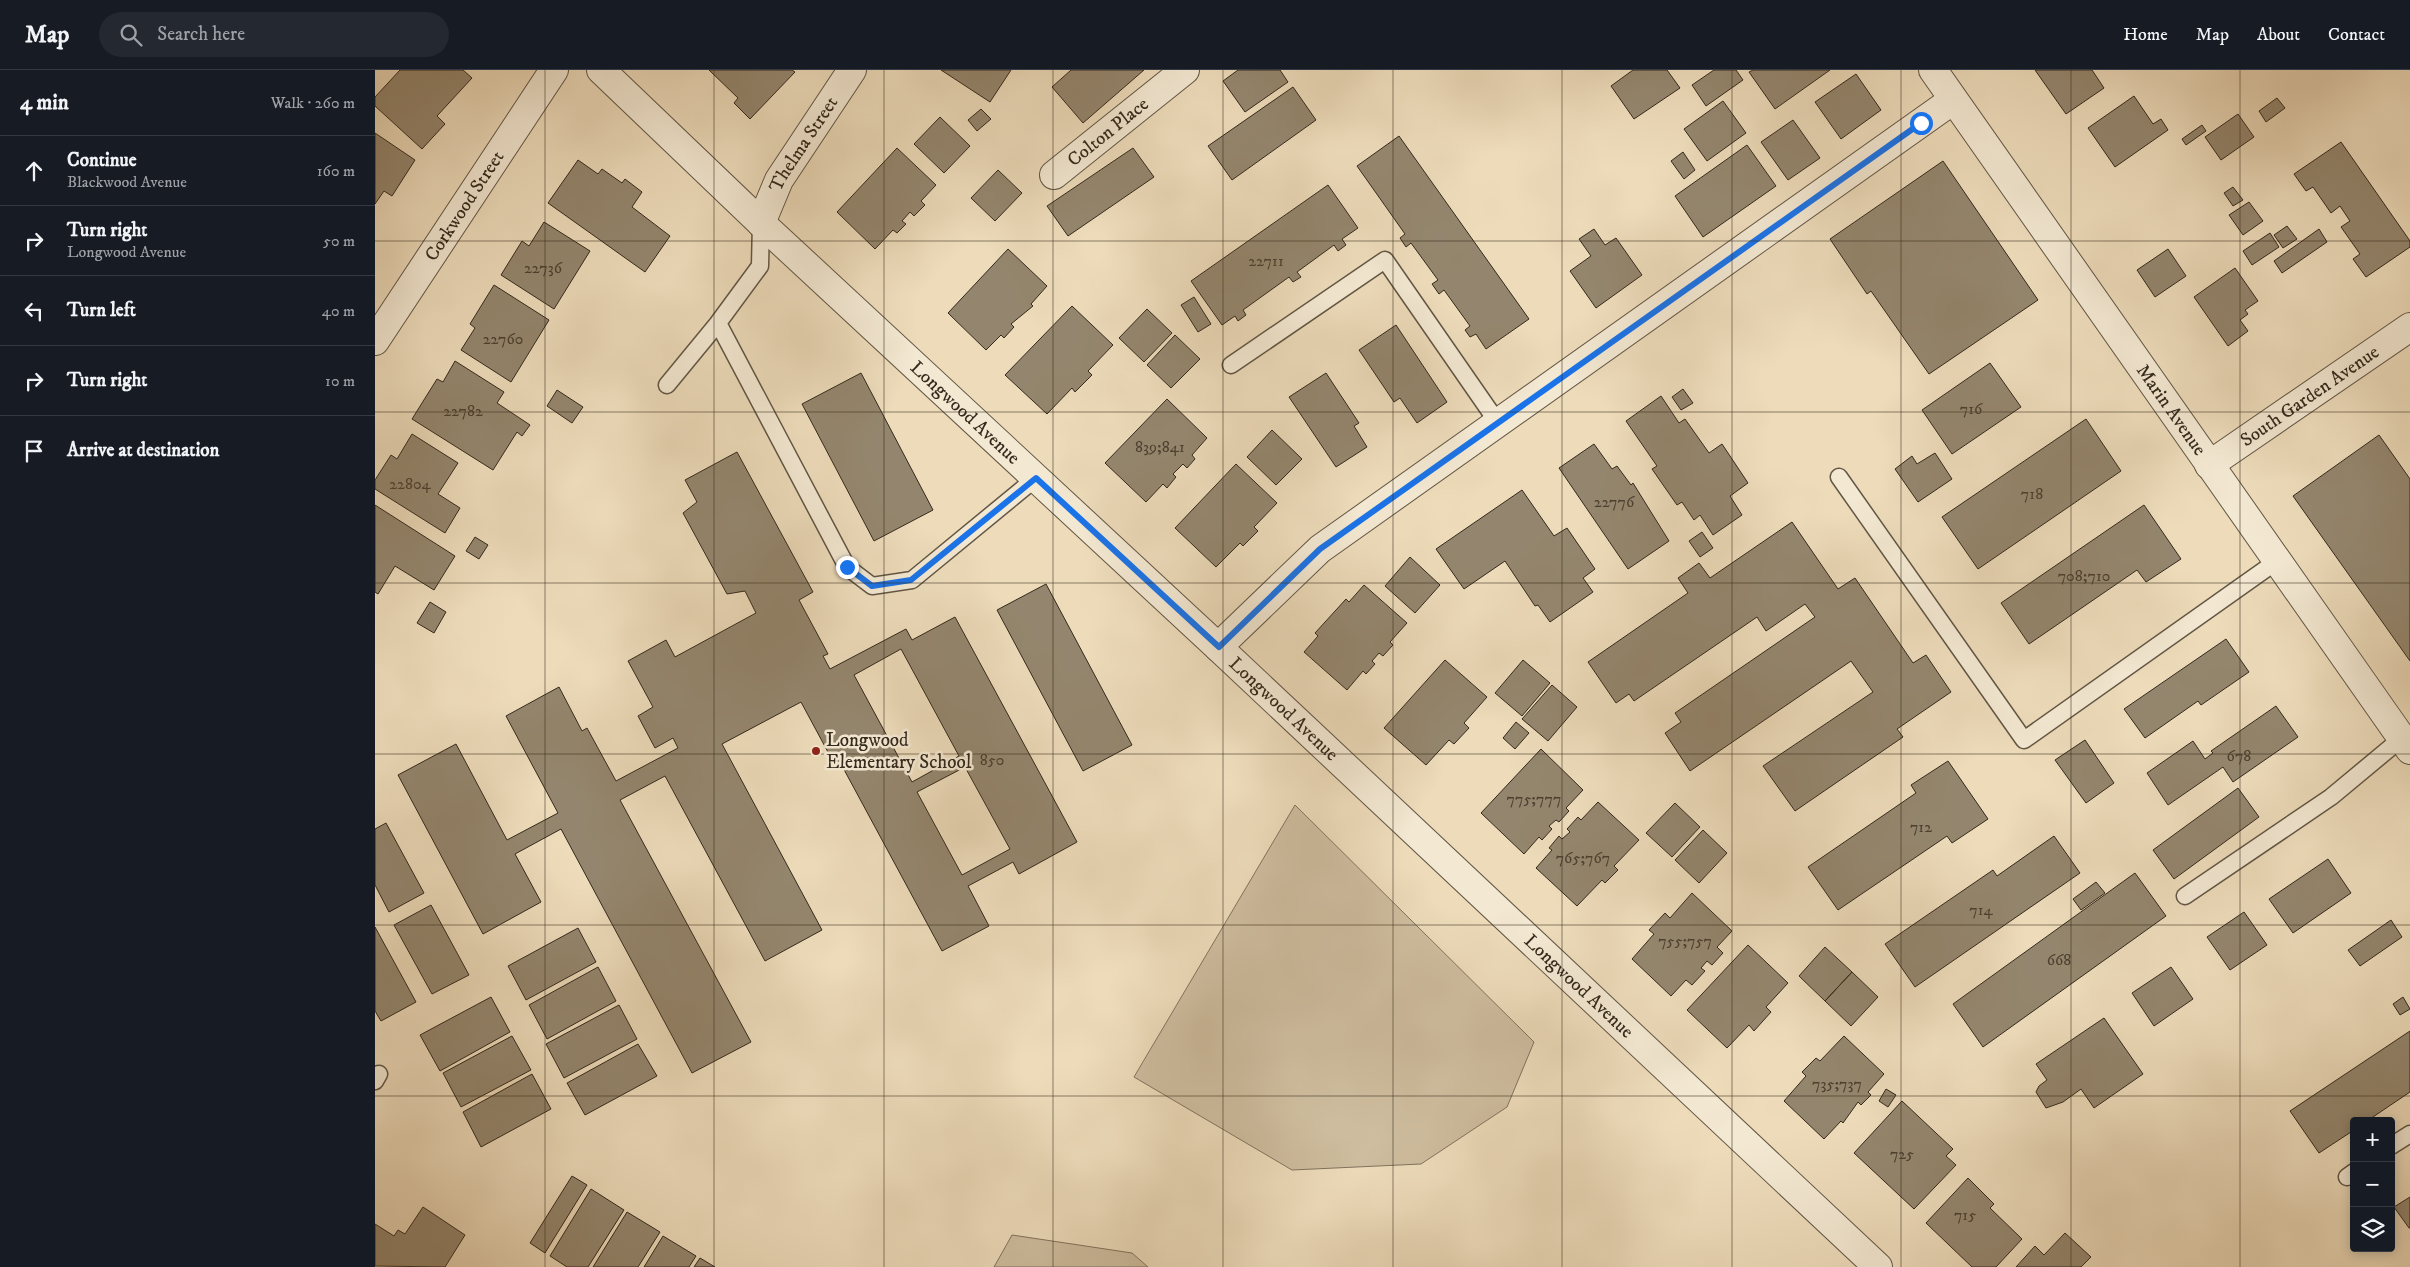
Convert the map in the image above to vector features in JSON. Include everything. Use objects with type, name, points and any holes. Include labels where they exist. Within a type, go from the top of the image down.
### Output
[{"type":"street","name":"Corkwood Street","points":[[375,342],[554,70]]},
{"type":"street","name":"Longwood Avenue","points":[[601,70],[761,222],[1219,647],[1878,1267]]},
{"type":"street","name":"Thelma Street","points":[[761,222],[779,180],[851,70]]},
{"type":"street","name":"Colton Place","points":[[1054,175],[1185,70]]},
{"type":"street","name":"Marin Avenue","points":[[1938,72],[1953,100],[2406,744]]},
{"type":"street","points":[[1219,647],[1320,549],[1953,100]]},
{"type":"street","name":"South Garden Avenue","points":[[2209,465],[2410,327]]},
{"type":"lane","points":[[667,385],[718,324],[760,266],[761,222]]},
{"type":"lane","points":[[1231,365],[1385,260],[1498,423]]},
{"type":"lane","points":[[718,324],[847,567],[872,586],[911,580],[1036,478]]},
{"type":"lane","points":[[1839,477],[2024,740],[2277,561]]},
{"type":"lane","points":[[2185,896],[2406,744]]},
{"type":"lane","points":[[2395,1143],[2410,1134]]},
{"type":"shaded area","points":[[1295,805],[1534,1042],[1507,1107],[1421,1164],[1292,1170],[1134,1077]]},
{"type":"shaded area","points":[[1012,1235],[1132,1253],[1148,1267],[994,1267]]},
{"type":"building","points":[[400,70],[463,70],[472,78],[437,116],[445,124],[422,149],[375,106],[375,97]]},
{"type":"building","points":[[709,70],[792,70],[795,72],[750,119],[734,103],[738,98]]},
{"type":"building","points":[[941,70],[1011,70],[990,102]]},
{"type":"building","points":[[1071,70],[1144,70],[1083,123],[1052,87]]},
{"type":"building","points":[[1238,70],[1280,70],[1288,82],[1245,112],[1223,81]]},
{"type":"building","points":[[1633,70],[1667,70],[1680,88],[1634,119],[1611,86]]},
{"type":"building","points":[[1714,70],[1736,70],[1743,80],[1706,106],[1692,85]]},
{"type":"building","points":[[1753,70],[1830,70],[1775,109],[1749,72]]},
{"type":"building","points":[[2035,70],[2092,70],[2104,88],[2066,114]]},
{"type":"building","points":[[1856,74],[1881,110],[1841,139],[1815,102]]},
{"type":"building","points":[[1293,87],[1316,120],[1232,180],[1208,146]]},
{"type":"building","points":[[2134,96],[2153,124],[2161,119],[2168,130],[2115,167],[2088,128]]},
{"type":"building","points":[[2277,98],[2285,108],[2266,122],[2259,111]]},
{"type":"building","points":[[1723,101],[1746,133],[1707,161],[1684,129]]},
{"type":"building","points":[[981,109],[991,119],[977,131],[968,120]]},
{"type":"building","points":[[2238,114],[2254,137],[2221,160],[2205,137]]},
{"type":"building","points":[[940,117],[970,146],[944,173],[914,144]]},
{"type":"building","points":[[1793,120],[1820,158],[1788,180],[1761,142]]},
{"type":"building","points":[[2202,125],[2206,131],[2186,145],[2182,139]]},
{"type":"building","points":[[375,133],[415,160],[392,196],[384,191],[375,204]]},
{"type":"building","points":[[1399,136],[1529,319],[1486,349],[1476,334],[1470,337],[1465,330],[1470,326],[1444,290],[1439,294],[1432,284],[1438,280],[1411,243],[1406,247],[1400,238],[1405,234],[1357,166]]},
{"type":"building","points":[[2341,142],[2410,241],[2410,247],[2366,277],[2353,259],[2360,254],[2341,227],[2350,221],[2340,206],[2331,213],[2313,187],[2306,191],[2294,174]]},
{"type":"building","points":[[1747,145],[1776,186],[1703,237],[1675,196]]},
{"type":"building","points":[[897,148],[936,185],[921,201],[925,205],[914,216],[910,212],[902,221],[906,224],[897,233],[893,230],[875,249],[837,212]]},
{"type":"building","points":[[1133,148],[1154,177],[1068,236],[1047,206]]},
{"type":"building","points":[[1683,152],[1695,170],[1684,179],[1671,161]]},
{"type":"building","points":[[578,160],[598,174],[602,169],[622,183],[625,179],[642,192],[632,207],[670,236],[645,272],[548,203]]},
{"type":"building","points":[[1943,161],[2038,300],[1929,374],[1871,291],[1867,294],[1830,239]]},
{"type":"building","points":[[998,170],[1022,193],[995,221],[971,198]]},
{"type":"building","points":[[1328,185],[1358,228],[1342,239],[1346,245],[1338,251],[1334,245],[1297,272],[1301,277],[1293,282],[1289,277],[1243,310],[1246,315],[1238,321],[1235,316],[1222,325],[1191,281]]},
{"type":"building","points":[[2233,187],[2243,200],[2233,206],[2224,193]]},
{"type":"building","points":[[2249,202],[2263,221],[2243,235],[2229,215]]},
{"type":"building","points":[[544,222],[590,251],[554,309],[501,275],[522,241],[529,246]]},
{"type":"building","points":[[2287,226],[2297,239],[2283,248],[2274,235]]},
{"type":"building","points":[[1594,229],[1605,245],[1616,238],[1642,275],[1596,308],[1570,271],[1591,256],[1579,239]]},
{"type":"building","points":[[2319,229],[2327,242],[2282,273],[2274,261]]},
{"type":"building","points":[[2270,233],[2279,247],[2252,265],[2243,251]]},
{"type":"building","points":[[1008,249],[1047,286],[1031,304],[1033,306],[1011,324],[1014,327],[1004,338],[1001,335],[986,350],[948,313]]},
{"type":"building","points":[[2168,249],[2186,276],[2155,297],[2137,270]]},
{"type":"building","points":[[2235,268],[2258,301],[2245,310],[2248,314],[2240,320],[2248,331],[2228,346],[2194,297]]},
{"type":"building","points":[[494,285],[549,320],[511,382],[461,350],[475,328],[470,324]]},
{"type":"building","points":[[1194,297],[1211,324],[1198,332],[1181,305]]},
{"type":"building","points":[[1072,306],[1113,345],[1088,371],[1092,375],[1075,392],[1072,388],[1047,414],[1005,375]]},
{"type":"building","points":[[1147,309],[1172,333],[1144,362],[1119,338]]},
{"type":"building","points":[[1396,325],[1447,402],[1417,423],[1400,398],[1394,402],[1359,350]]},
{"type":"building","points":[[1175,335],[1200,359],[1171,388],[1147,365]]},
{"type":"building","points":[[455,361],[504,392],[497,403],[530,425],[522,436],[517,432],[493,470],[412,419],[437,379],[443,382]]},
{"type":"building","points":[[1990,363],[2021,407],[1952,454],[1922,410]]},
{"type":"building","points":[[861,373],[933,510],[874,541],[802,404]]},
{"type":"building","points":[[1326,373],[1359,423],[1354,426],[1367,447],[1336,467],[1289,397]]},
{"type":"building","points":[[1683,389],[1693,403],[1681,410],[1672,397]]},
{"type":"building","points":[[557,390],[583,407],[572,423],[547,406]]},
{"type":"building","points":[[1661,396],[1679,423],[1685,419],[1709,453],[1722,444],[1748,483],[1730,496],[1742,515],[1713,535],[1700,515],[1694,520],[1682,502],[1677,505],[1652,469],[1657,466],[1626,421]]},
{"type":"building","points":[[1167,399],[1207,438],[1192,455],[1195,459],[1187,468],[1183,464],[1173,474],[1176,477],[1167,488],[1163,484],[1146,502],[1105,463]]},
{"type":"building","points":[[2086,419],[2121,471],[1978,569],[1942,517]]},
{"type":"building","points":[[1272,430],[1302,459],[1276,485],[1247,457]]},
{"type":"building","points":[[412,434],[458,463],[438,494],[460,508],[445,533],[375,489],[375,480],[391,455],[397,459]]},
{"type":"building","points":[[2379,435],[2410,479],[2410,661],[2293,496]]},
{"type":"building","points":[[1594,444],[1612,469],[1617,466],[1631,485],[1633,483],[1669,541],[1628,569],[1559,468]]},
{"type":"building","points":[[737,452],[813,592],[799,600],[828,654],[823,656],[830,669],[906,629],[912,640],[955,617],[1077,842],[1019,874],[1013,862],[968,886],[989,926],[942,951],[841,764],[836,767],[801,702],[722,744],[822,930],[765,961],[665,776],[620,800],[751,1042],[692,1073],[561,829],[515,854],[541,902],[483,934],[398,775],[456,744],[507,840],[558,813],[506,716],[559,687],[582,731],[587,728],[616,781],[678,748],[673,738],[655,748],[638,716],[653,707],[628,661],[666,640],[675,657],[756,613],[745,591],[727,594],[683,513],[697,502],[685,480]],"holes":[[[901,649],[959,756],[912,782],[854,675]],[[965,767],[1010,849],[962,875],[917,792]]]},
{"type":"building","points":[[1935,453],[1952,479],[1918,502],[1895,469],[1912,456],[1917,464]]},
{"type":"building","points":[[1236,464],[1277,503],[1254,527],[1258,531],[1243,546],[1240,543],[1216,567],[1175,528]]},
{"type":"building","points":[[1522,490],[1554,536],[1567,528],[1595,569],[1583,578],[1593,592],[1550,622],[1538,605],[1535,606],[1505,561],[1464,589],[1436,549]]},
{"type":"building","points":[[375,505],[455,556],[434,590],[395,566],[378,594],[375,592]]},
{"type":"building","points":[[2144,505],[2181,559],[2146,582],[2137,570],[2029,644],[2001,603]]},
{"type":"building","points":[[1792,522],[1838,589],[1855,578],[1913,663],[1926,655],[1951,692],[1897,729],[1903,737],[1795,811],[1763,766],[1873,692],[1851,661],[1690,771],[1665,733],[1681,722],[1675,713],[1815,617],[1805,604],[1766,631],[1757,617],[1634,701],[1629,694],[1616,703],[1588,662],[1688,593],[1678,578],[1699,563],[1710,578]]},
{"type":"building","points":[[1702,532],[1713,548],[1700,557],[1689,541]]},
{"type":"building","points":[[475,537],[488,545],[479,559],[466,551]]},
{"type":"building","points":[[1410,557],[1440,585],[1415,613],[1385,586]]},
{"type":"building","points":[[1046,584],[1132,745],[1083,771],[997,610]]},
{"type":"building","points":[[1364,585],[1407,623],[1390,642],[1393,645],[1383,656],[1379,653],[1372,661],[1375,664],[1366,674],[1363,671],[1347,690],[1304,652],[1318,636],[1315,633],[1346,599],[1349,602]]},
{"type":"building","points":[[430,602],[446,612],[434,633],[417,623]]},
{"type":"building","points":[[2226,639],[2249,672],[2201,705],[2198,701],[2145,738],[2124,709]]},
{"type":"building","points":[[1445,660],[1487,697],[1464,723],[1469,728],[1454,744],[1449,740],[1426,765],[1384,728]]},
{"type":"building","points":[[1523,660],[1550,683],[1522,716],[1495,693]]},
{"type":"building","points":[[1552,685],[1577,707],[1548,741],[1522,719]]},
{"type":"building","points":[[2276,706],[2298,737],[2233,782],[2223,767],[2168,805],[2147,773],[2193,741],[2205,759],[2213,753],[2211,751]]},
{"type":"building","points":[[1516,722],[1529,733],[1515,749],[1503,738]]},
{"type":"building","points":[[2085,740],[2114,783],[2086,803],[2055,760]]},
{"type":"building","points":[[1541,749],[1583,790],[1566,808],[1569,811],[1559,822],[1556,820],[1549,826],[1552,829],[1542,840],[1539,837],[1524,854],[1481,813]]},
{"type":"building","points":[[1948,761],[1988,819],[1952,843],[1947,836],[1838,910],[1808,867],[1916,793],[1911,785]]},
{"type":"building","points":[[2238,788],[2259,817],[2174,879],[2153,850]]},
{"type":"building","points":[[1598,802],[1639,840],[1614,866],[1618,870],[1605,883],[1602,880],[1577,906],[1536,868],[1552,850],[1549,848],[1559,836],[1562,839],[1570,832],[1567,829],[1578,817],[1581,820]]},
{"type":"building","points":[[1675,803],[1700,827],[1672,857],[1646,833]]},
{"type":"building","points":[[386,823],[424,893],[389,912],[375,885],[375,829]]},
{"type":"building","points":[[1703,830],[1727,853],[1699,883],[1675,860]]},
{"type":"building","points":[[2054,836],[2080,873],[1915,987],[1885,944],[1993,870],[1997,876]]},
{"type":"building","points":[[2328,859],[2351,893],[2293,933],[2269,899]]},
{"type":"building","points":[[2135,873],[2166,916],[1983,1047],[1953,1004]]},
{"type":"building","points":[[2096,882],[2105,893],[2081,910],[2073,899]]},
{"type":"building","points":[[1692,893],[1732,931],[1717,947],[1723,953],[1712,965],[1707,961],[1701,968],[1705,971],[1692,985],[1686,980],[1671,996],[1632,959],[1654,934],[1649,930],[1665,913],[1670,918]]},
{"type":"building","points":[[431,905],[469,975],[432,994],[394,925]]},
{"type":"building","points":[[2244,912],[2267,945],[2230,970],[2207,937]]},
{"type":"building","points":[[2391,920],[2402,937],[2360,966],[2348,950]]},
{"type":"building","points":[[375,927],[416,1002],[381,1021],[375,1011]]},
{"type":"building","points":[[578,928],[596,962],[526,1000],[508,966]]},
{"type":"building","points":[[1748,945],[1788,983],[1766,1007],[1771,1012],[1754,1031],[1749,1025],[1727,1048],[1687,1010]]},
{"type":"building","points":[[1825,947],[1852,972],[1825,1001],[1799,976]]},
{"type":"building","points":[[598,967],[616,1001],[547,1039],[529,1005]]},
{"type":"building","points":[[2171,967],[2193,999],[2154,1026],[2132,993]]},
{"type":"building","points":[[1852,972],[1878,997],[1851,1026],[1825,1001]]},
{"type":"building","points":[[491,997],[510,1032],[440,1071],[420,1035]]},
{"type":"building","points":[[2403,997],[2410,1009],[2400,1015],[2393,1004]]},
{"type":"building","points":[[619,1005],[637,1039],[564,1078],[546,1044]]},
{"type":"building","points":[[2104,1018],[2143,1074],[2094,1108],[2081,1089],[2063,1102],[2046,1108],[2036,1092],[2039,1086],[2047,1080],[2036,1064]]},
{"type":"building","points":[[2410,1031],[2410,1092],[2373,1117],[2350,1117],[2350,1133],[2319,1153],[2290,1111]]},
{"type":"building","points":[[512,1036],[531,1070],[461,1107],[443,1073]]},
{"type":"building","points":[[1844,1036],[1884,1074],[1868,1092],[1871,1095],[1861,1105],[1858,1102],[1843,1123],[1841,1121],[1824,1139],[1784,1101],[1806,1076],[1802,1072],[1816,1058],[1820,1061]]},
{"type":"building","points":[[638,1044],[657,1076],[585,1115],[567,1083]]},
{"type":"building","points":[[532,1074],[551,1109],[481,1147],[463,1112]]},
{"type":"building","points":[[1886,1089],[1896,1095],[1888,1107],[1879,1101]]},
{"type":"building","points":[[1902,1101],[1953,1149],[1946,1156],[1956,1165],[1914,1209],[1854,1153]]},
{"type":"building","points":[[572,1176],[587,1185],[545,1253],[530,1243]]},
{"type":"building","points":[[1968,1178],[1994,1204],[1990,1208],[2022,1239],[1996,1267],[1972,1267],[1926,1223]]},
{"type":"building","points":[[591,1189],[624,1210],[588,1267],[567,1267],[550,1256]]},
{"type":"building","points":[[2410,1197],[2410,1228],[2395,1208],[2395,1206]]},
{"type":"building","points":[[423,1207],[465,1235],[445,1267],[375,1266],[375,1224],[394,1236],[398,1230],[405,1234]]},
{"type":"building","points":[[627,1212],[660,1232],[638,1267],[593,1267]]},
{"type":"building","points":[[2065,1233],[2091,1257],[2081,1267],[2016,1267],[2035,1246],[2044,1255]]},
{"type":"building","points":[[663,1236],[696,1256],[689,1267],[644,1267]]},
{"type":"building","points":[[700,1258],[715,1267],[694,1267]]},
{"type":"place","name":"Longwood Elementary School","points":[[816,751]]},
{"type":"route","points":[[847,567],[872,586],[911,580],[1036,478],[1219,647],[1320,549],[1921,123]]}]
